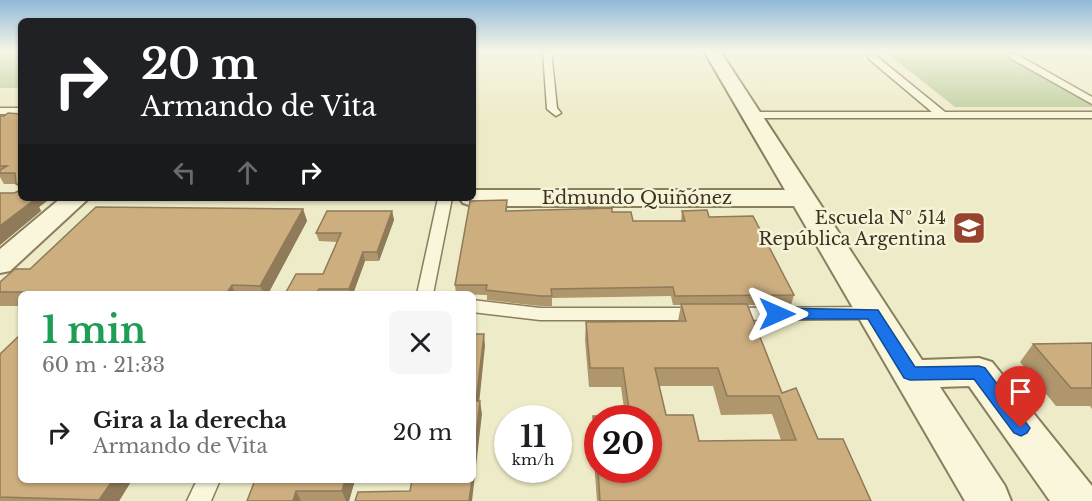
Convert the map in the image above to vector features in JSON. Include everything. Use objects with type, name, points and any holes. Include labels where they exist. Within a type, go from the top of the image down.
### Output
[{"type":"street","points":[[726,74],[988,501]]},
{"type":"street","name":"Edmundo Quiñónez","points":[[476,198],[802,198]]},
{"type":"street","points":[[0,264],[73,201]]},
{"type":"street","points":[[910,374],[979,372],[1076,501]]},
{"type":"lane","points":[[549,74],[552,109],[556,113]]},
{"type":"lane","points":[[893,74],[944,116]]},
{"type":"lane","points":[[1045,74],[1092,101]]},
{"type":"lane","points":[[1064,74],[1092,90]]},
{"type":"lane","points":[[0,111],[18,111]]},
{"type":"lane","points":[[749,115],[1092,115]]},
{"type":"lane","points":[[426,291],[444,201]]},
{"type":"lane","points":[[476,306],[540,314],[873,313]]},
{"type":"lane","points":[[199,501],[208,483]]},
{"type":"green space","points":[[0,74],[18,74],[18,88],[0,88]]},
{"type":"green space","points":[[914,74],[1042,74],[1092,101],[1092,107],[955,107]]},
{"type":"building","points":[[8,113],[18,114],[18,184],[16,184],[15,173],[0,173],[0,170],[7,166],[0,166],[0,116]]},
{"type":"building","points":[[18,191],[18,201],[33,201],[0,226],[0,193]]},
{"type":"building","points":[[507,200],[506,211],[612,208],[612,212],[631,212],[633,221],[685,221],[682,211],[707,210],[709,217],[753,216],[794,295],[675,296],[673,287],[551,289],[552,296],[540,296],[486,290],[487,285],[455,285],[470,201]]},
{"type":"building","points":[[96,207],[303,209],[260,286],[232,285],[228,291],[0,292],[0,282],[15,269],[30,269]]},
{"type":"building","points":[[327,211],[392,211],[377,252],[363,252],[349,289],[287,291],[296,274],[323,274],[341,233],[316,233]]},
{"type":"building","points":[[681,304],[747,304],[782,393],[796,388],[818,439],[843,439],[871,501],[600,501],[599,483],[662,483],[662,405],[628,405],[623,368],[590,368],[586,322],[686,321]],"holes":[[[655,368],[718,368],[727,396],[779,396],[796,440],[699,441],[693,415],[666,415]]]},
{"type":"building","points":[[476,334],[484,334],[476,401]]},
{"type":"building","points":[[18,337],[18,483],[111,483],[99,500],[0,497],[0,354]]},
{"type":"building","points":[[1092,343],[1092,388],[1071,388],[1033,344]]},
{"type":"building","points":[[476,401],[480,401],[476,436]]},
{"type":"building","points":[[254,483],[344,483],[342,491],[296,491],[293,501],[247,501]]},
{"type":"building","points":[[411,483],[472,483],[469,501],[355,501],[358,492],[410,491]]},
{"type":"place","name":"Escuela Nº 514 República Argentina","points":[[969,228]]},
{"type":"route","points":[[777,314],[873,313],[910,374],[979,372],[1021,428]]}]
